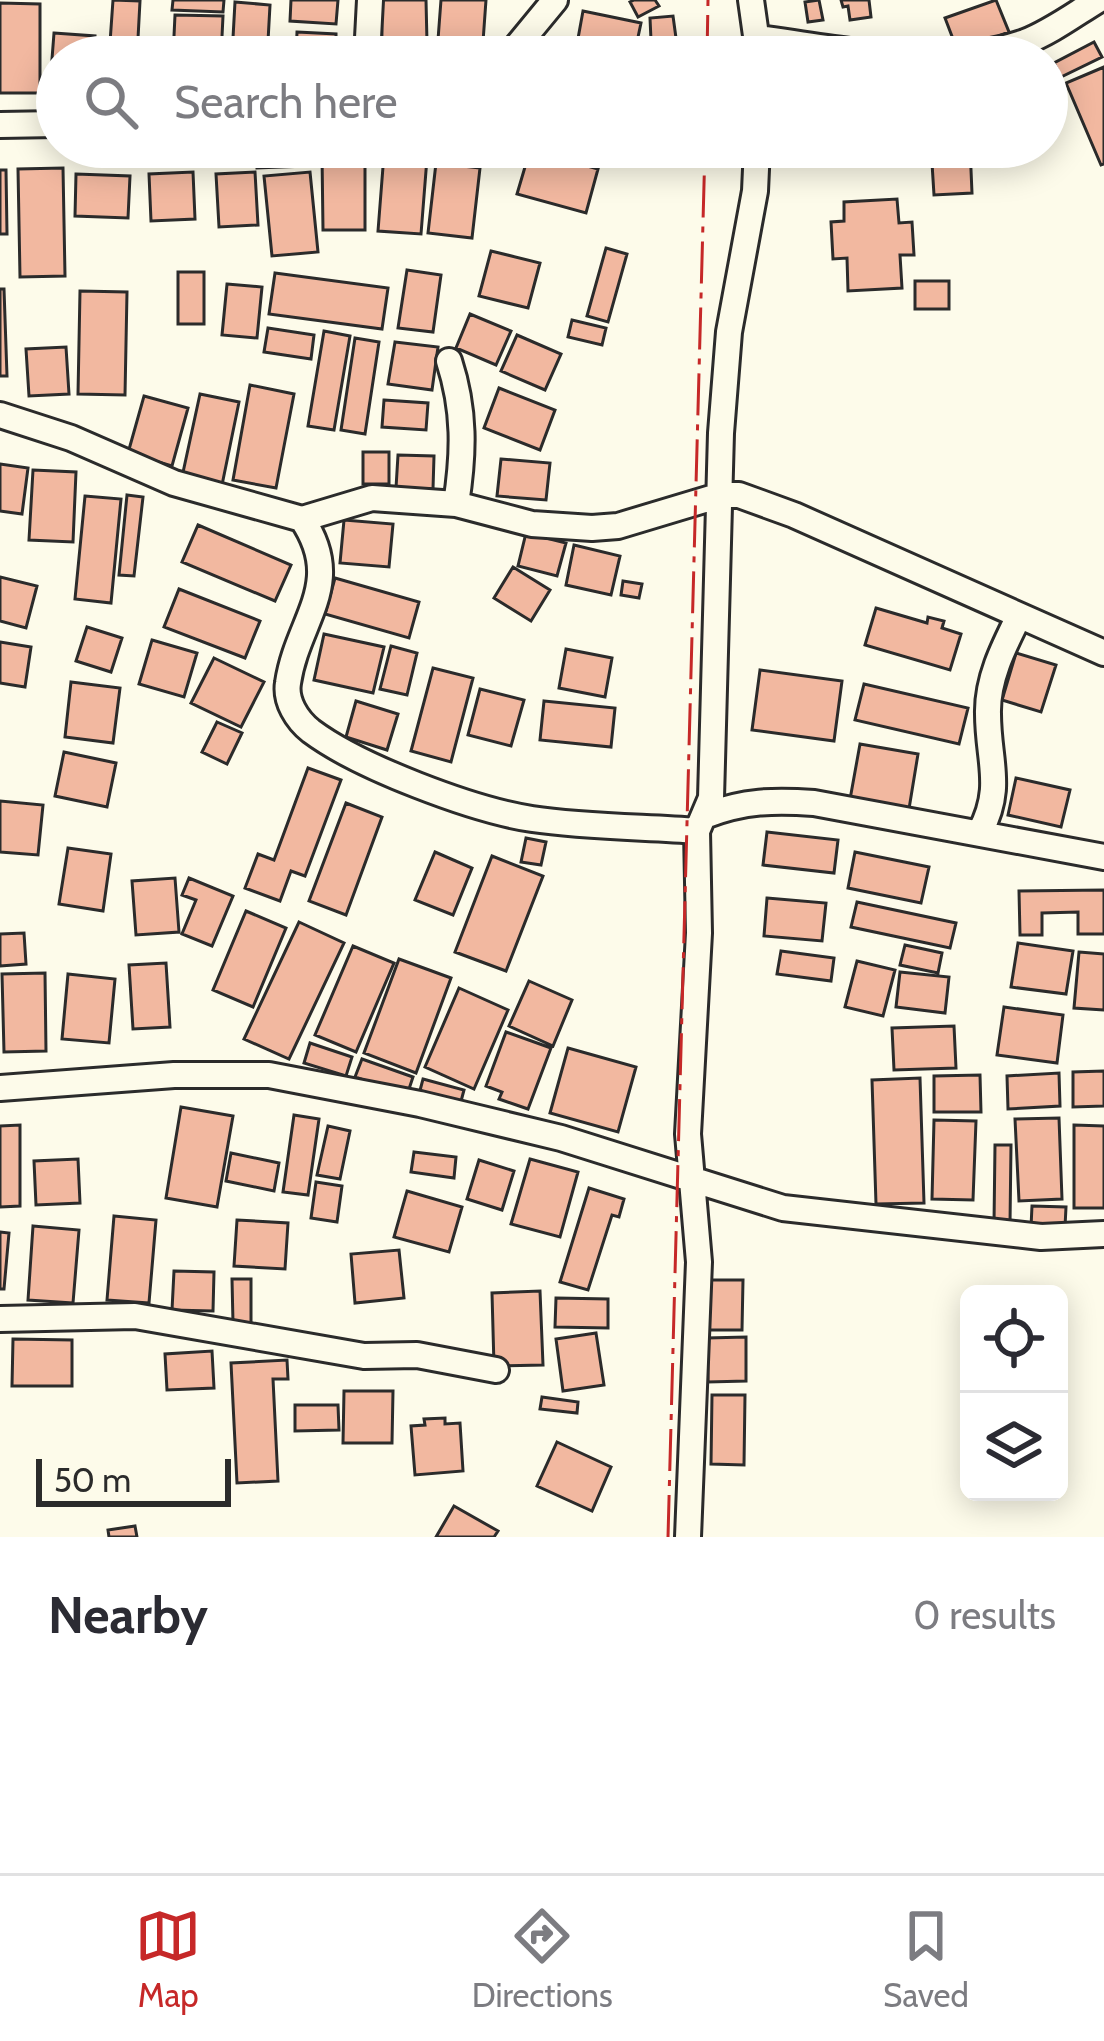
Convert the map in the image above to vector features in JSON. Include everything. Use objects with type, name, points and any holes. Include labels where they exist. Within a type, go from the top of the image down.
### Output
[{"type":"street","points":[[368,36],[370,0]]},
{"type":"street","points":[[525,36],[555,0]]},
{"type":"street","points":[[751,0],[757,36]]},
{"type":"street","points":[[1037,36],[1098,0]]},
{"type":"street","points":[[0,124],[36,124]]},
{"type":"street","points":[[688,1537],[699,1262],[688,1134],[702,823],[712,798],[721,433],[729,332],[756,168]]},
{"type":"street","points":[[449,361],[463,402],[463,461],[456,504]]},
{"type":"street","points":[[0,415],[71,438],[174,482],[302,519],[372,498],[456,504],[532,524],[592,528],[618,526],[721,495],[739,495],[794,514],[1104,653]]},
{"type":"street","points":[[302,519],[319,548],[320,574],[317,601],[288,682],[288,698],[310,730],[389,773],[530,818],[702,823],[740,802],[770,800],[814,803],[1104,857]]},
{"type":"street","points":[[980,832],[992,811],[994,790],[988,714],[991,686],[1003,646],[1019,616]]},
{"type":"street","points":[[0,1088],[174,1075],[268,1075],[541,1133],[783,1208],[1041,1237],[1104,1234]]},
{"type":"street","points":[[0,1319],[135,1316],[364,1356],[418,1355],[496,1370]]},
{"type":"building","points":[[113,0],[140,1],[138,36],[110,36]]},
{"type":"building","points":[[173,0],[224,0],[223,12],[172,10]]},
{"type":"building","points":[[291,0],[338,0],[336,24],[290,21]]},
{"type":"building","points":[[381,0],[426,0],[427,36],[382,36]]},
{"type":"building","points":[[441,0],[486,0],[483,36],[438,36]]},
{"type":"building","points":[[655,0],[659,6],[638,17],[630,2]]},
{"type":"building","points":[[819,0],[823,20],[808,22],[805,2]]},
{"type":"building","points":[[841,0],[869,0],[871,17],[850,20],[848,6],[843,7]]},
{"type":"building","points":[[996,0],[1009,32],[952,36],[945,18]]},
{"type":"building","points":[[235,2],[270,5],[268,36],[233,36]]},
{"type":"building","points":[[0,3],[40,4],[36,93],[0,93]]},
{"type":"building","points":[[583,11],[641,23],[638,36],[578,36]]},
{"type":"building","points":[[175,15],[223,16],[222,36],[174,36]]},
{"type":"building","points":[[673,16],[676,36],[651,36],[650,18]]},
{"type":"building","points":[[297,32],[336,34],[336,36],[297,36]]},
{"type":"building","points":[[1094,42],[1102,57],[1068,74],[1068,56]]},
{"type":"building","points":[[1104,67],[1104,164],[1101,165],[1068,82]]},
{"type":"building","points":[[63,168],[65,276],[20,277],[18,169]]},
{"type":"building","points":[[322,168],[365,168],[365,230],[323,230]]},
{"type":"building","points":[[383,168],[426,168],[421,234],[378,231]]},
{"type":"building","points":[[435,168],[480,168],[472,238],[428,233]]},
{"type":"building","points":[[525,168],[598,169],[586,213],[517,194]]},
{"type":"building","points":[[932,168],[971,168],[972,193],[934,195]]},
{"type":"building","points":[[0,170],[6,170],[7,234],[0,234]]},
{"type":"building","points":[[193,172],[195,219],[151,221],[149,174]]},
{"type":"building","points":[[255,172],[258,225],[219,227],[216,174]]},
{"type":"building","points":[[310,172],[318,252],[272,256],[264,176]]},
{"type":"building","points":[[76,174],[130,176],[128,218],[75,216]]},
{"type":"building","points":[[897,199],[899,223],[912,222],[914,255],[900,255],[902,288],[848,291],[847,258],[833,259],[831,222],[844,221],[844,202]]},
{"type":"building","points":[[606,248],[627,254],[608,322],[587,316]]},
{"type":"building","points":[[491,251],[540,263],[528,308],[479,296]]},
{"type":"building","points":[[407,270],[441,275],[433,332],[398,328]]},
{"type":"building","points":[[178,272],[204,272],[204,324],[178,324]]},
{"type":"building","points":[[275,273],[388,288],[382,329],[269,314]]},
{"type":"building","points":[[915,281],[949,281],[949,309],[915,309]]},
{"type":"building","points":[[227,284],[262,287],[257,338],[222,335]]},
{"type":"building","points":[[0,289],[4,289],[7,376],[0,376]]},
{"type":"building","points":[[80,291],[127,292],[125,395],[78,394]]},
{"type":"building","points":[[470,314],[511,331],[496,365],[456,348]]},
{"type":"building","points":[[572,320],[606,328],[602,345],[568,337]]},
{"type":"building","points":[[268,328],[314,335],[311,359],[264,352]]},
{"type":"building","points":[[324,331],[350,336],[334,430],[308,426]]},
{"type":"building","points":[[517,335],[561,354],[545,390],[501,371]]},
{"type":"building","points":[[355,338],[379,342],[365,434],[341,430]]},
{"type":"building","points":[[395,342],[438,347],[432,390],[388,384]]},
{"type":"building","points":[[66,347],[69,394],[29,396],[26,349]]},
{"type":"building","points":[[250,385],[294,394],[276,488],[233,480]]},
{"type":"building","points":[[499,388],[555,410],[540,450],[484,428]]},
{"type":"building","points":[[200,394],[239,402],[222,485],[182,477]]},
{"type":"building","points":[[144,396],[188,408],[172,466],[128,453]]},
{"type":"building","points":[[384,400],[428,403],[426,430],[382,427]]},
{"type":"building","points":[[363,452],[389,452],[389,484],[363,484]]},
{"type":"building","points":[[398,455],[434,456],[433,489],[396,488]]},
{"type":"building","points":[[501,459],[550,463],[546,500],[497,496]]},
{"type":"building","points":[[0,464],[28,468],[22,514],[0,511]]},
{"type":"building","points":[[33,470],[76,472],[73,542],[29,540]]},
{"type":"building","points":[[127,495],[143,497],[134,576],[119,575]]},
{"type":"building","points":[[85,496],[121,499],[111,603],[75,599]]},
{"type":"building","points":[[344,520],[393,524],[389,567],[340,563]]},
{"type":"building","points":[[198,525],[291,565],[275,601],[182,562]]},
{"type":"building","points":[[526,533],[566,543],[557,576],[518,566]]},
{"type":"building","points":[[574,545],[620,556],[611,595],[566,585]]},
{"type":"building","points":[[513,567],[550,590],[531,621],[494,598]]},
{"type":"building","points":[[0,577],[37,586],[26,628],[0,621]]},
{"type":"building","points":[[335,578],[419,602],[409,638],[325,614]]},
{"type":"building","points":[[623,581],[642,584],[639,598],[621,595]]},
{"type":"building","points":[[179,589],[260,621],[245,658],[164,627]]},
{"type":"building","points":[[876,608],[927,623],[928,617],[944,621],[942,628],[961,634],[950,670],[865,645]]},
{"type":"building","points":[[87,627],[122,638],[111,672],[76,661]]},
{"type":"building","points":[[324,634],[384,647],[373,693],[314,680]]},
{"type":"building","points":[[152,640],[197,653],[184,697],[139,684]]},
{"type":"building","points":[[0,642],[31,647],[25,687],[0,683]]},
{"type":"building","points":[[391,646],[417,653],[407,695],[380,689]]},
{"type":"building","points":[[566,649],[612,658],[605,697],[559,688]]},
{"type":"building","points":[[1016,653],[1056,665],[1041,712],[1002,700]]},
{"type":"building","points":[[214,658],[264,682],[241,727],[191,703]]},
{"type":"building","points":[[433,668],[473,678],[451,762],[411,751]]},
{"type":"building","points":[[760,670],[842,681],[834,741],[752,730]]},
{"type":"building","points":[[71,682],[120,688],[113,743],[65,737]]},
{"type":"building","points":[[864,684],[968,708],[959,744],[855,720]]},
{"type":"building","points":[[480,689],[524,700],[511,746],[468,735]]},
{"type":"building","points":[[356,701],[398,714],[387,750],[346,737]]},
{"type":"building","points":[[544,701],[615,708],[611,747],[540,740]]},
{"type":"building","points":[[217,722],[242,733],[227,764],[202,752]]},
{"type":"building","points":[[860,744],[918,754],[908,815],[849,805]]},
{"type":"building","points":[[64,752],[116,763],[107,807],[55,796]]},
{"type":"building","points":[[308,768],[341,780],[305,876],[291,871],[280,901],[245,888],[258,854],[274,860]]},
{"type":"building","points":[[1016,778],[1070,790],[1061,827],[1008,815]]},
{"type":"building","points":[[0,801],[43,805],[38,855],[0,852]]},
{"type":"building","points":[[346,803],[382,817],[346,915],[309,901]]},
{"type":"building","points":[[767,832],[838,840],[834,873],[763,865]]},
{"type":"building","points":[[526,838],[546,842],[541,865],[521,862]]},
{"type":"building","points":[[68,848],[111,854],[103,911],[59,904]]},
{"type":"building","points":[[435,852],[472,868],[453,915],[415,900]]},
{"type":"building","points":[[855,852],[929,867],[921,903],[848,888]]},
{"type":"building","points":[[492,856],[543,876],[506,971],[455,952]]},
{"type":"building","points":[[175,878],[179,932],[136,935],[132,881]]},
{"type":"building","points":[[189,878],[233,896],[212,946],[182,934],[196,900],[182,895]]},
{"type":"building","points":[[1104,890],[1104,934],[1078,934],[1078,912],[1042,913],[1042,935],[1020,935],[1019,891]]},
{"type":"building","points":[[767,898],[826,903],[822,941],[764,936]]},
{"type":"building","points":[[857,902],[956,923],[950,948],[851,927]]},
{"type":"building","points":[[246,911],[286,928],[253,1007],[213,990]]},
{"type":"building","points":[[299,922],[344,943],[289,1059],[244,1039]]},
{"type":"building","points":[[24,933],[26,964],[0,966],[0,934]]},
{"type":"building","points":[[1018,943],[1073,951],[1066,994],[1011,987]]},
{"type":"building","points":[[905,945],[942,953],[938,973],[900,965]]},
{"type":"building","points":[[353,946],[394,963],[356,1052],[315,1035]]},
{"type":"building","points":[[781,951],[834,958],[831,981],[777,974]]},
{"type":"building","points":[[1079,952],[1104,954],[1104,1010],[1074,1008]]},
{"type":"building","points":[[399,959],[451,978],[416,1073],[364,1053]]},
{"type":"building","points":[[857,961],[895,970],[883,1016],[845,1007]]},
{"type":"building","points":[[166,963],[170,1027],[133,1029],[129,965]]},
{"type":"building","points":[[900,972],[949,977],[945,1013],[896,1007]]},
{"type":"building","points":[[45,973],[46,1051],[4,1052],[2,974]]},
{"type":"building","points":[[68,974],[115,979],[109,1043],[62,1039]]},
{"type":"building","points":[[529,981],[572,1000],[553,1046],[509,1026]]},
{"type":"building","points":[[459,988],[508,1010],[474,1089],[425,1067]]},
{"type":"building","points":[[1004,1007],[1063,1015],[1057,1063],[997,1055]]},
{"type":"building","points":[[954,1026],[956,1068],[894,1070],[892,1028]]},
{"type":"building","points":[[506,1032],[551,1048],[528,1109],[499,1099],[502,1092],[486,1086]]},
{"type":"building","points":[[310,1043],[352,1057],[346,1076],[304,1063]]},
{"type":"building","points":[[568,1048],[636,1067],[618,1132],[550,1113]]},
{"type":"building","points":[[362,1059],[413,1077],[407,1095],[355,1077]]},
{"type":"building","points":[[1104,1071],[1104,1106],[1073,1107],[1073,1072]]},
{"type":"building","points":[[1059,1073],[1060,1106],[1008,1109],[1007,1076]]},
{"type":"building","points":[[980,1075],[981,1112],[934,1112],[934,1076]]},
{"type":"building","points":[[920,1078],[924,1203],[876,1204],[872,1080]]},
{"type":"building","points":[[423,1079],[464,1090],[459,1109],[418,1098]]},
{"type":"building","points":[[181,1107],[233,1116],[217,1207],[166,1198]]},
{"type":"building","points":[[294,1115],[319,1119],[308,1195],[283,1192]]},
{"type":"building","points":[[1059,1118],[1062,1199],[1019,1201],[1015,1119]]},
{"type":"building","points":[[934,1120],[976,1121],[973,1200],[932,1199]]},
{"type":"building","points":[[20,1125],[20,1206],[0,1207],[0,1126]]},
{"type":"building","points":[[1074,1125],[1104,1126],[1104,1208],[1074,1208]]},
{"type":"building","points":[[328,1126],[350,1131],[340,1179],[317,1175]]},
{"type":"building","points":[[995,1145],[1011,1145],[1010,1224],[994,1224]]},
{"type":"building","points":[[414,1152],[456,1157],[454,1178],[411,1172]]},
{"type":"building","points":[[231,1153],[279,1163],[274,1191],[226,1181]]},
{"type":"building","points":[[78,1159],[80,1203],[36,1205],[34,1161]]},
{"type":"building","points":[[530,1159],[578,1172],[560,1237],[511,1224]]},
{"type":"building","points":[[479,1160],[514,1171],[502,1210],[467,1199]]},
{"type":"building","points":[[316,1182],[342,1186],[337,1222],[311,1218]]},
{"type":"building","points":[[589,1188],[624,1199],[619,1217],[612,1215],[588,1290],[560,1282]]},
{"type":"building","points":[[407,1191],[462,1207],[449,1252],[394,1237]]},
{"type":"building","points":[[1032,1206],[1066,1207],[1065,1227],[1031,1227]]},
{"type":"building","points":[[114,1216],[156,1220],[149,1303],[107,1300]]},
{"type":"building","points":[[237,1220],[288,1223],[285,1269],[234,1266]]},
{"type":"building","points":[[33,1226],[79,1230],[73,1303],[28,1300]]},
{"type":"building","points":[[0,1232],[9,1233],[4,1289],[0,1289]]},
{"type":"building","points":[[399,1250],[404,1298],[355,1303],[351,1254]]},
{"type":"building","points":[[174,1271],[214,1272],[213,1311],[172,1310]]},
{"type":"building","points":[[232,1279],[251,1279],[251,1323],[233,1323]]},
{"type":"building","points":[[706,1280],[743,1280],[742,1330],[705,1330]]},
{"type":"building","points":[[540,1291],[543,1365],[494,1366],[492,1293]]},
{"type":"building","points":[[556,1298],[608,1299],[608,1328],[555,1327]]},
{"type":"building","points":[[596,1333],[604,1385],[563,1391],[556,1339]]},
{"type":"building","points":[[746,1337],[746,1381],[708,1382],[707,1338]]},
{"type":"building","points":[[13,1339],[72,1340],[72,1386],[12,1386]]},
{"type":"building","points":[[212,1351],[214,1388],[167,1390],[165,1354]]},
{"type":"building","points":[[287,1360],[288,1379],[273,1379],[278,1481],[237,1483],[231,1363]]},
{"type":"building","points":[[344,1391],[393,1391],[392,1443],[343,1443]]},
{"type":"building","points":[[712,1395],[745,1395],[744,1465],[711,1464]]},
{"type":"building","points":[[542,1397],[578,1402],[577,1413],[540,1409]]},
{"type":"building","points":[[295,1405],[338,1405],[339,1430],[295,1431]]},
{"type":"building","points":[[445,1418],[445,1424],[460,1423],[463,1471],[415,1475],[411,1426],[425,1425],[424,1419]]},
{"type":"building","points":[[557,1442],[611,1467],[592,1511],[537,1486]]},
{"type":"building","points":[[454,1506],[498,1531],[494,1537],[436,1537]]},
{"type":"building","points":[[135,1526],[137,1537],[109,1537],[108,1530]]},
{"type":"power","points":[[707,36],[708,0]]},
{"type":"power","points":[[668,1537],[704,168]]}]
